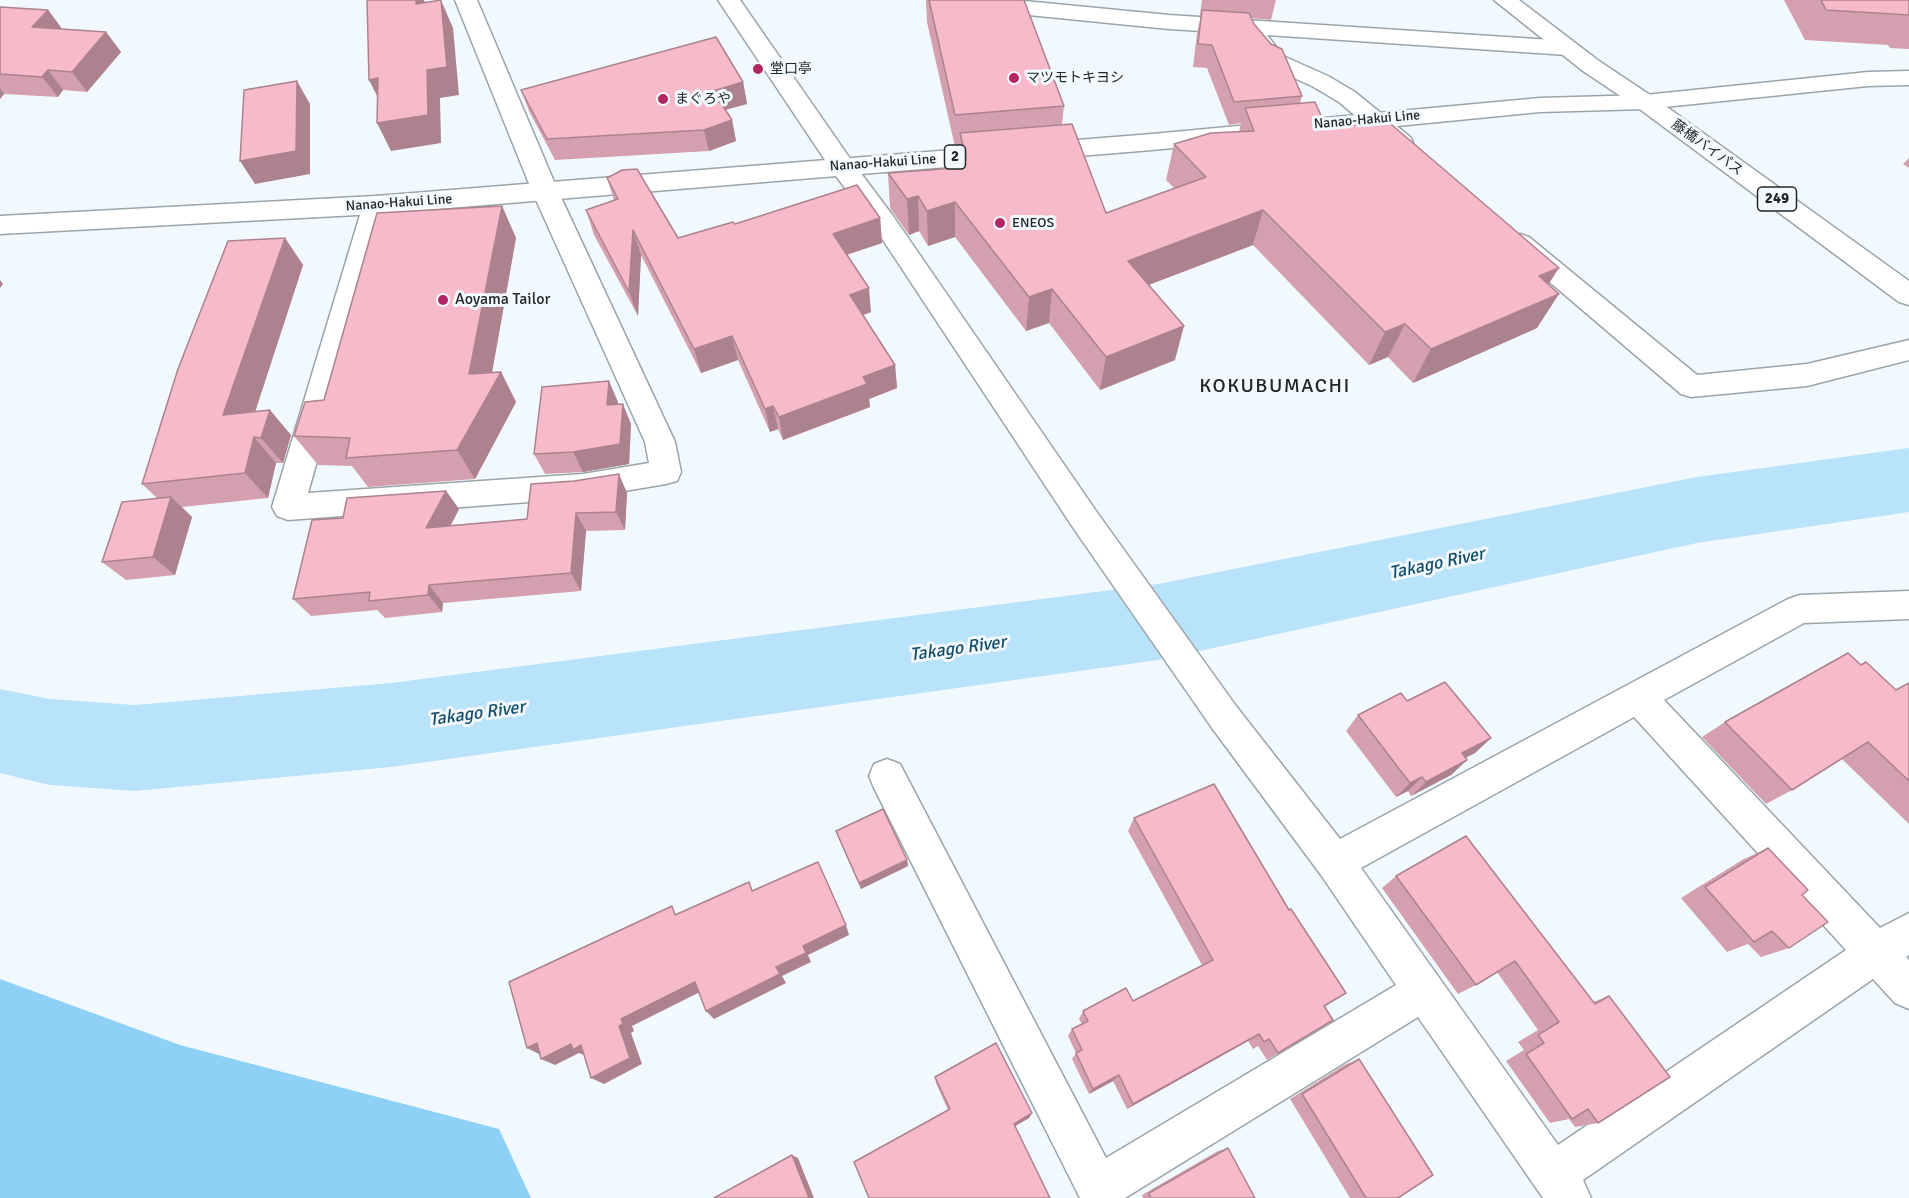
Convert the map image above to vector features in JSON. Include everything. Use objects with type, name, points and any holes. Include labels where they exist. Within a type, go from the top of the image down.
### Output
[{"type":"main road","points":[[376,206],[288,507],[583,486],[666,472],[660,442],[545,191],[466,0]]},
{"type":"main road","points":[[729,0],[842,166],[884,222],[1085,520],[1214,702],[1334,862],[1561,1186],[1893,943]]},
{"type":"main road","points":[[948,0],[1093,8],[1169,22],[1567,48]]},
{"type":"main road","points":[[1169,22],[1173,0]]},
{"type":"main road","name":"藤橋バイパス","points":[[1505,0],[1567,48],[1645,102],[1909,295]]},
{"type":"main road","points":[[1253,26],[1261,46],[1275,61],[1320,81],[1347,97],[1418,157]]},
{"type":"main road","name":"Nanao-Hakui Line","points":[[0,225],[376,206],[1152,142],[1373,119],[1540,105],[1645,102],[1868,78],[1909,78]]},
{"type":"main road","points":[[1500,226],[1691,386],[1807,375],[1909,350]]},
{"type":"main road","points":[[1334,862],[1640,698],[1800,609],[1909,605]]},
{"type":"main road","points":[[1640,698],[1893,943],[1909,989]]},
{"type":"main road","points":[[887,776],[1101,1193],[1424,991]]},
{"type":"shaded area","points":[[0,979],[180,1045],[499,1129],[531,1198],[0,1198]]},
{"type":"building","points":[[367,0],[416,0],[416,4],[441,0],[447,67],[427,70],[428,115],[377,123],[378,78],[369,80]]},
{"type":"building","points":[[929,0],[1024,0],[1064,106],[955,115]]},
{"type":"building","points":[[1821,0],[1909,0],[1909,15],[1826,10]]},
{"type":"building","points":[[0,7],[48,10],[32,27],[106,32],[72,72],[48,70],[42,77],[0,74]]},
{"type":"building","points":[[1202,10],[1249,13],[1254,24],[1271,44],[1282,49],[1302,96],[1234,102],[1212,45],[1198,44]]},
{"type":"building","points":[[716,37],[743,82],[713,91],[732,120],[704,130],[547,139],[521,90]]},
{"type":"building","points":[[297,81],[296,151],[240,161],[244,90]]},
{"type":"building","points":[[1315,102],[1326,127],[1370,124],[1385,119],[1559,268],[1539,276],[1559,294],[1431,349],[1405,324],[1385,332],[1263,210],[1128,261],[1184,326],[1106,357],[1052,289],[1029,297],[955,202],[927,211],[918,196],[907,199],[888,173],[956,168],[954,159],[966,158],[960,133],[1072,124],[1106,213],[1206,177],[1174,144],[1211,133],[1254,131],[1245,108]]},
{"type":"building","points":[[637,169],[678,238],[733,222],[735,224],[857,185],[880,218],[833,234],[869,288],[850,295],[895,365],[863,377],[867,384],[779,417],[773,406],[765,409],[732,336],[694,349],[633,230],[629,292],[586,210],[618,199],[607,178],[622,170]]},
{"type":"building","points":[[502,206],[469,374],[501,372],[457,450],[346,458],[350,438],[294,436],[305,402],[324,400],[377,213]]},
{"type":"building","points":[[285,238],[223,415],[270,410],[261,438],[254,437],[245,473],[142,484],[178,369],[228,241]]},
{"type":"building","points":[[609,381],[607,405],[623,404],[620,444],[573,452],[534,454],[542,387]]},
{"type":"building","points":[[619,474],[616,512],[576,513],[571,573],[429,585],[428,595],[369,601],[370,592],[293,599],[312,520],[343,518],[347,498],[446,491],[426,528],[527,519],[531,484],[574,481]]},
{"type":"building","points":[[171,497],[153,557],[102,562],[122,502]]},
{"type":"building","points":[[1848,653],[1861,665],[1866,662],[1896,690],[1909,683],[1909,781],[1868,742],[1792,790],[1725,722]]},
{"type":"building","points":[[1445,682],[1491,738],[1462,753],[1467,760],[1426,782],[1422,777],[1410,783],[1358,715],[1401,693],[1407,701]]},
{"type":"building","points":[[1214,784],[1289,910],[1291,909],[1346,993],[1324,1006],[1333,1020],[1278,1053],[1269,1039],[1264,1042],[1259,1034],[1133,1104],[1119,1075],[1093,1089],[1076,1053],[1082,1050],[1072,1029],[1088,1021],[1083,1011],[1126,988],[1133,1001],[1213,960],[1134,818]]},
{"type":"building","points":[[883,809],[907,860],[859,883],[836,831]]},
{"type":"building","points":[[1466,836],[1595,1004],[1609,996],[1670,1077],[1598,1123],[1588,1109],[1572,1119],[1526,1054],[1544,1043],[1538,1035],[1559,1022],[1515,961],[1476,985],[1396,876]]},
{"type":"building","points":[[1768,848],[1808,890],[1802,895],[1828,922],[1789,948],[1772,931],[1754,942],[1705,887]]},
{"type":"building","points":[[818,862],[846,925],[803,946],[806,953],[776,967],[780,974],[706,1011],[695,982],[621,1019],[623,1024],[619,1026],[630,1058],[591,1078],[581,1045],[573,1050],[571,1044],[541,1059],[537,1043],[527,1048],[509,982],[672,906],[675,915],[749,882],[752,891]]},
{"type":"building","points":[[996,1043],[1032,1113],[1014,1124],[1050,1198],[869,1198],[854,1162],[950,1109],[935,1077]]},
{"type":"building","points":[[1359,1059],[1433,1175],[1398,1198],[1366,1198],[1302,1094]]},
{"type":"building","points":[[1228,1148],[1255,1198],[1151,1198],[1149,1193]]},
{"type":"building","points":[[792,1155],[809,1198],[714,1198]]},
{"type":"waterway","name":"Takago River","points":[[0,731],[50,742],[135,748],[391,725],[1158,622],[1697,510],[1909,480]]},
{"type":"place","name":"堂口亭","points":[[758,69]]},
{"type":"place","name":"マツモトキヨシ","points":[[1014,78]]},
{"type":"place","name":"まぐろや","points":[[663,99]]},
{"type":"place","name":"ENEOS","points":[[1000,223]]},
{"type":"place","name":"Aoyama Tailor","points":[[443,300]]},
{"type":"district","name":"KOKUBUMACHI","points":[[1275,387]]}]
